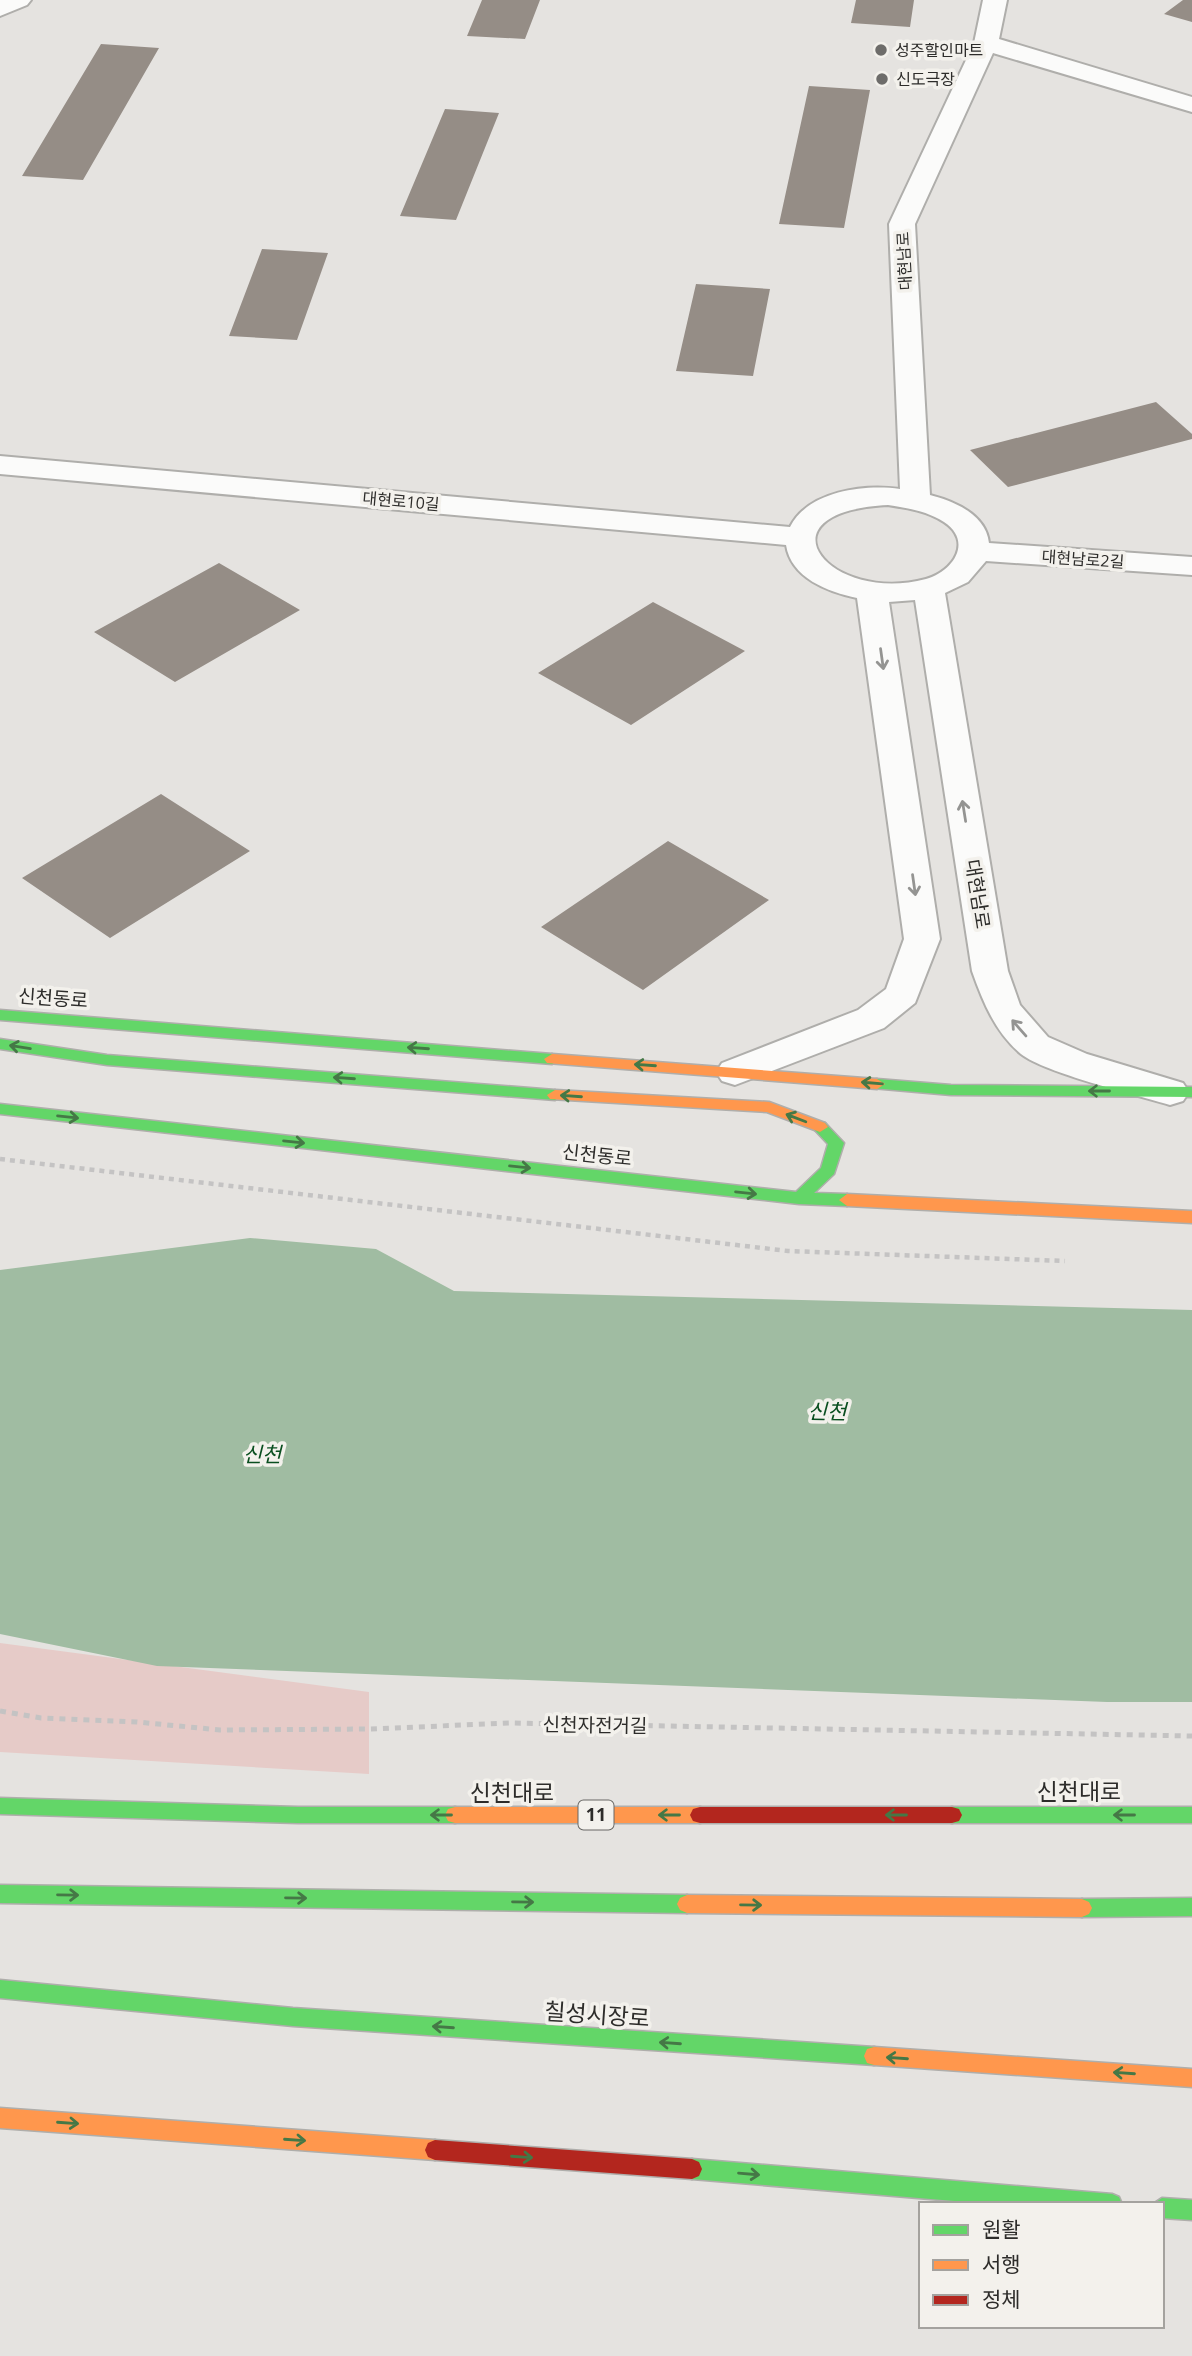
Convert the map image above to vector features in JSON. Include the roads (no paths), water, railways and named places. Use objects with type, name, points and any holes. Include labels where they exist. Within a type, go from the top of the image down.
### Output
[{"type":"main road","name":"신천동로","points":[[0,1015],[951,1090],[1181,1092]]},
{"type":"main road","points":[[0,1044],[107,1060],[607,1099],[769,1107],[821,1127],[836,1143],[828,1170],[799,1198]]},
{"type":"main road","name":"신천동로","points":[[0,1109],[799,1198],[1192,1217]]},
{"type":"main road","name":"신천대로","points":[[0,1806],[298,1815],[1192,1815]]},
{"type":"main road","points":[[0,1894],[1027,1909],[1192,1906]]},
{"type":"main road","name":"칠성시장로","points":[[0,1989],[293,2017],[1192,2078]]},
{"type":"main road","points":[[0,2118],[718,2171],[1088,2202]]},
{"type":"main road","points":[[1164,2208],[1192,2210]]},
{"type":"street","points":[[0,9],[19,0]]},
{"type":"street","name":"대현남로","points":[[915,499],[902,224],[986,43],[995,0]]},
{"type":"street","points":[[986,43],[1192,105]]},
{"type":"street","name":"대현로10길","points":[[0,465],[802,537]]},
{"type":"street","points":[[859,497],[915,499],[941,508],[960,520],[972,535],[975,551],[968,566],[952,579],[929,589],[902,593],[872,592],[822,575],[806,560],[800,545],[803,528],[815,514],[835,504],[859,497]]},
{"type":"street","name":"대현남로2길","points":[[975,551],[1192,566]]},
{"type":"street","name":"대현남로","points":[[929,589],[990,971],[1003,1009],[1035,1046],[1074,1063],[1181,1092]]},
{"type":"street","points":[[735,1073],[871,1019],[902,995],[922,939],[872,592]]},
{"type":"water","name":"신천","points":[[250,1238],[376,1249],[454,1291],[1192,1310],[1192,1702],[1107,1702],[157,1666],[0,1634],[0,1270]]},
{"type":"place","name":"성주할인마트","points":[[881,50]]},
{"type":"place","name":"신도극장","points":[[882,79]]}]
